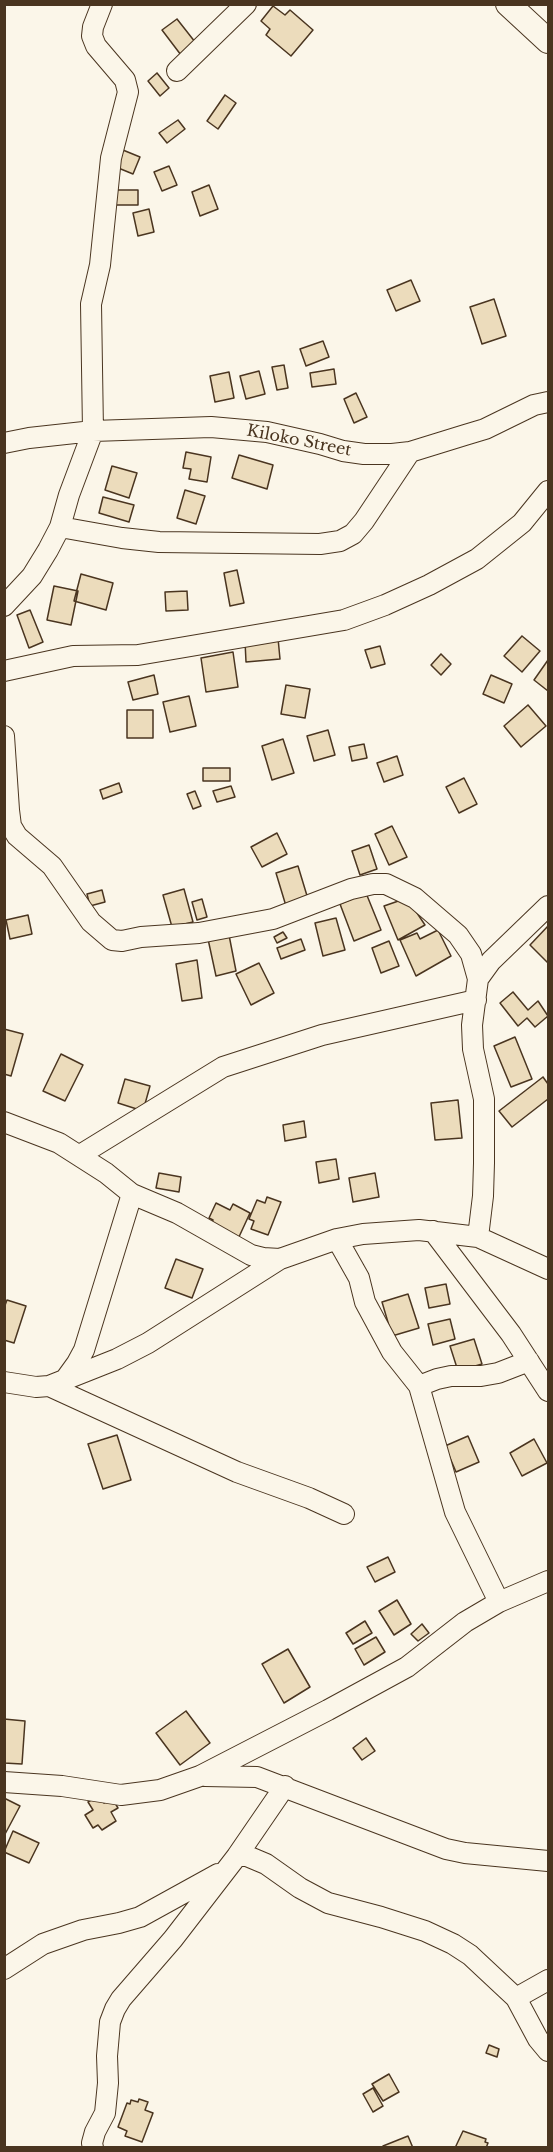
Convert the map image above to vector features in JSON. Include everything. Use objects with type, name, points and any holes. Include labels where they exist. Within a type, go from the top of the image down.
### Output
[{"type":"main road","points":[[508,4],[549,41]]},
{"type":"street","points":[[4,606],[32,576],[60,527],[69,495],[93,431],[91,304],[100,265],[111,158],[128,92],[125,80],[96,46],[92,36],[102,4]]},
{"type":"street","points":[[177,71],[246,4]]},
{"type":"street","name":"Kiloko Street","points":[[4,443],[93,431],[211,427],[267,432],[364,454],[410,452],[485,429],[534,405],[549,402]]},
{"type":"street","points":[[60,527],[159,542],[311,544],[340,541],[353,534],[364,521],[410,452]]},
{"type":"street","points":[[4,671],[73,656],[138,655],[344,620],[385,606],[420,590],[477,559],[522,523],[549,491]]},
{"type":"street","points":[[4,736],[11,826],[17,836],[52,866],[91,922],[112,940],[199,933],[273,919],[351,889],[373,884],[386,884],[415,897],[458,934],[471,954],[478,979],[472,1024],[473,1049],[484,1099],[483,1196],[478,1237]]},
{"type":"street","points":[[478,979],[491,962],[549,906]]},
{"type":"street","points":[[80,1155],[223,1067],[322,1035],[476,1000]]},
{"type":"street","points":[[4,1122],[59,1143],[80,1155],[132,1194],[177,1214],[251,1255],[280,1259]]},
{"type":"street","points":[[56,1384],[84,1350],[132,1194]]},
{"type":"street","points":[[4,1382],[36,1387],[56,1384],[117,1359],[148,1343],[280,1259],[337,1239],[391,1231],[433,1231],[478,1237],[549,1269]]},
{"type":"street","points":[[433,1231],[511,1334],[549,1391]]},
{"type":"street","points":[[337,1239],[359,1278],[365,1302],[387,1343],[419,1386],[455,1512],[500,1602]]},
{"type":"street","points":[[419,1386],[451,1376],[481,1376],[498,1373],[529,1361]]},
{"type":"street","points":[[56,1384],[237,1472],[309,1498],[344,1514]]},
{"type":"street","points":[[4,1782],[62,1786],[121,1795],[160,1790],[200,1776],[407,1667],[465,1622],[500,1602],[549,1581]]},
{"type":"street","points":[[200,1776],[257,1777],[446,1849],[549,1862]]},
{"type":"street","points":[[93,2148],[95,2132],[105,2113],[110,2022],[115,2008],[173,1939],[237,1856],[285,1786]]},
{"type":"street","points":[[237,1856],[247,1856],[266,1864],[300,1888],[328,1903],[425,1931],[453,1944],[470,1955],[516,1998],[538,2039],[549,2051]]},
{"type":"street","points":[[4,1969],[43,1944],[83,1930],[140,1917],[223,1872]]},
{"type":"street","points":[[516,1998],[549,1980]]},
{"type":"building","points":[[273,6],[285,15],[290,10],[313,30],[291,56],[266,35],[270,29],[261,21]]},
{"type":"building","points":[[177,19],[199,47],[184,59],[162,30]]},
{"type":"building","points":[[157,73],[169,88],[160,96],[148,81]]},
{"type":"building","points":[[225,95],[236,103],[218,129],[207,121]]},
{"type":"building","points":[[178,120],[185,129],[167,143],[159,133]]},
{"type":"building","points":[[118,148],[140,157],[133,174],[111,165]]},
{"type":"building","points":[[169,166],[177,185],[162,191],[154,172]]},
{"type":"building","points":[[209,185],[218,209],[200,216],[192,192]]},
{"type":"building","points":[[116,190],[138,190],[138,205],[116,205]]},
{"type":"building","points":[[149,209],[154,232],[138,236],[133,213]]},
{"type":"building","points":[[411,280],[420,301],[396,311],[387,290]]},
{"type":"building","points":[[494,299],[506,336],[482,344],[470,307]]},
{"type":"building","points":[[323,341],[329,357],[306,366],[300,349]]},
{"type":"building","points":[[284,365],[288,388],[277,390],[272,367]]},
{"type":"building","points":[[334,369],[336,384],[312,387],[310,373]]},
{"type":"building","points":[[259,371],[265,394],[246,399],[240,376]]},
{"type":"building","points":[[229,372],[234,398],[215,402],[210,376]]},
{"type":"building","points":[[356,393],[367,417],[354,423],[344,399]]},
{"type":"building","points":[[186,452],[211,457],[207,482],[189,479],[191,469],[183,468]]},
{"type":"building","points":[[239,455],[273,465],[267,489],[232,478]]},
{"type":"building","points":[[112,466],[137,473],[129,498],[105,490]]},
{"type":"building","points":[[185,490],[205,496],[196,524],[177,518]]},
{"type":"building","points":[[103,497],[134,505],[129,522],[99,513]]},
{"type":"building","points":[[237,570],[244,603],[230,606],[224,573]]},
{"type":"building","points":[[81,574],[113,583],[106,610],[74,601]]},
{"type":"building","points":[[54,586],[78,591],[71,625],[47,620]]},
{"type":"building","points":[[187,591],[188,610],[166,611],[165,592]]},
{"type":"building","points":[[30,610],[43,642],[29,648],[17,615]]},
{"type":"building","points":[[522,636],[540,651],[522,672],[504,656]]},
{"type":"building","points":[[278,638],[280,659],[246,662],[245,641]]},
{"type":"building","points":[[380,646],[385,664],[371,668],[365,650]]},
{"type":"building","points":[[233,652],[238,687],[206,692],[201,658]]},
{"type":"building","points":[[441,654],[451,664],[441,675],[431,665]]},
{"type":"building","points":[[548,660],[548,691],[534,680]]},
{"type":"building","points":[[154,675],[158,694],[133,700],[128,682]]},
{"type":"building","points":[[491,675],[512,684],[504,703],[483,694]]},
{"type":"building","points":[[286,685],[310,689],[305,718],[281,714]]},
{"type":"building","points":[[189,696],[196,726],[170,732],[163,702]]},
{"type":"building","points":[[528,705],[546,726],[521,747],[504,726]]},
{"type":"building","points":[[127,710],[153,710],[153,738],[127,738]]},
{"type":"building","points":[[328,730],[335,755],[314,761],[307,736]]},
{"type":"building","points":[[283,739],[294,773],[272,780],[262,746]]},
{"type":"building","points":[[364,744],[367,758],[352,761],[349,747]]},
{"type":"building","points":[[397,756],[403,775],[384,782],[377,763]]},
{"type":"building","points":[[203,768],[230,768],[230,781],[203,781]]},
{"type":"building","points":[[464,778],[477,804],[459,813],[446,787]]},
{"type":"building","points":[[119,783],[122,792],[103,799],[100,790]]},
{"type":"building","points":[[231,786],[235,797],[217,802],[213,791]]},
{"type":"building","points":[[195,791],[201,806],[193,809],[187,794]]},
{"type":"building","points":[[392,826],[407,857],[389,865],[375,834]]},
{"type":"building","points":[[277,833],[287,854],[262,867],[251,847]]},
{"type":"building","points":[[369,845],[377,869],[360,875],[352,851]]},
{"type":"building","points":[[298,866],[308,899],[286,906],[276,873]]},
{"type":"building","points":[[184,889],[193,922],[172,927],[163,895]]},
{"type":"building","points":[[102,890],[105,902],[90,906],[87,894]]},
{"type":"building","points":[[366,893],[381,930],[354,941],[340,904]]},
{"type":"building","points":[[407,898],[425,925],[398,940],[384,906]]},
{"type":"building","points":[[202,899],[207,917],[197,920],[192,902]]},
{"type":"building","points":[[28,915],[32,934],[10,939],[6,920]]},
{"type":"building","points":[[336,918],[345,950],[323,956],[315,923]]},
{"type":"building","points":[[548,926],[548,963],[530,945]]},
{"type":"building","points":[[438,930],[451,956],[416,976],[400,940],[417,933],[420,939]]},
{"type":"building","points":[[283,932],[287,938],[277,943],[274,937]]},
{"type":"building","points":[[229,935],[236,971],[216,976],[208,939]]},
{"type":"building","points":[[301,939],[305,950],[281,959],[277,948]]},
{"type":"building","points":[[389,941],[399,966],[381,973],[372,948]]},
{"type":"building","points":[[197,960],[202,998],[182,1001],[176,964]]},
{"type":"building","points":[[259,963],[274,993],[251,1005],[236,974]]},
{"type":"building","points":[[513,992],[528,1010],[538,1001],[548,1016],[535,1027],[527,1018],[518,1026],[500,1003]]},
{"type":"building","points":[[4,1029],[23,1034],[11,1076],[4,1074]]},
{"type":"building","points":[[515,1037],[532,1079],[511,1087],[494,1046]]},
{"type":"building","points":[[61,1054],[83,1065],[65,1101],[43,1091]]},
{"type":"building","points":[[543,1077],[548,1084],[548,1099],[512,1127],[499,1111]]},
{"type":"building","points":[[125,1079],[150,1086],[143,1111],[118,1103]]},
{"type":"building","points":[[458,1100],[462,1138],[435,1140],[431,1103]]},
{"type":"building","points":[[304,1121],[306,1137],[285,1141],[283,1125]]},
{"type":"building","points":[[336,1159],[339,1179],[319,1183],[316,1162]]},
{"type":"building","points":[[159,1173],[181,1177],[179,1192],[156,1188]]},
{"type":"building","points":[[375,1173],[379,1197],[353,1202],[349,1178]]},
{"type":"building","points":[[267,1197],[281,1202],[268,1235],[251,1229],[254,1221],[249,1219],[257,1200],[265,1203]]},
{"type":"building","points":[[216,1203],[230,1210],[233,1204],[250,1213],[238,1239],[211,1226],[213,1220],[209,1218]]},
{"type":"building","points":[[176,1259],[203,1269],[192,1298],[165,1288]]},
{"type":"building","points":[[446,1284],[450,1304],[429,1308],[425,1288]]},
{"type":"building","points":[[408,1294],[419,1328],[392,1336],[382,1302]]},
{"type":"building","points":[[7,1300],[26,1306],[14,1343],[4,1340],[4,1308]]},
{"type":"building","points":[[450,1319],[455,1339],[433,1345],[428,1324]]},
{"type":"building","points":[[474,1339],[482,1364],[458,1371],[450,1346]]},
{"type":"building","points":[[117,1435],[131,1480],[103,1489],[88,1444]]},
{"type":"building","points":[[468,1436],[479,1462],[456,1472],[445,1446]]},
{"type":"building","points":[[534,1439],[547,1463],[522,1476],[510,1453]]},
{"type":"building","points":[[388,1557],[395,1572],[375,1582],[367,1567]]},
{"type":"building","points":[[397,1600],[411,1624],[394,1635],[379,1611]]},
{"type":"building","points":[[365,1621],[372,1633],[353,1644],[346,1633]]},
{"type":"building","points":[[422,1624],[429,1633],[418,1641],[411,1634]]},
{"type":"building","points":[[376,1637],[385,1652],[364,1665],[355,1649]]},
{"type":"building","points":[[288,1649],[310,1687],[284,1703],[262,1664]]},
{"type":"building","points":[[186,1711],[210,1743],[180,1765],[156,1733]]},
{"type":"building","points":[[4,1719],[25,1721],[22,1764],[4,1763]]},
{"type":"building","points":[[366,1738],[375,1751],[362,1760],[353,1748]]},
{"type":"building","points":[[99,1795],[104,1803],[112,1798],[118,1808],[111,1812],[116,1821],[102,1830],[98,1825],[93,1828],[85,1815],[93,1810],[88,1802]]},
{"type":"building","points":[[4,1798],[20,1806],[4,1836]]},
{"type":"building","points":[[13,1831],[39,1843],[29,1863],[4,1852]]},
{"type":"building","points":[[489,2045],[499,2049],[497,2057],[486,2053]]},
{"type":"building","points":[[389,2074],[399,2092],[383,2101],[372,2084]]},
{"type":"building","points":[[373,2088],[383,2106],[373,2112],[363,2094]]},
{"type":"building","points":[[139,2099],[148,2102],[145,2110],[153,2113],[142,2142],[125,2136],[127,2131],[118,2127],[127,2103],[130,2104],[131,2100],[138,2102]]},
{"type":"building","points":[[463,2131],[486,2139],[485,2142],[488,2143],[486,2148],[455,2148]]},
{"type":"building","points":[[408,2136],[413,2148],[384,2148],[383,2146]]}]
